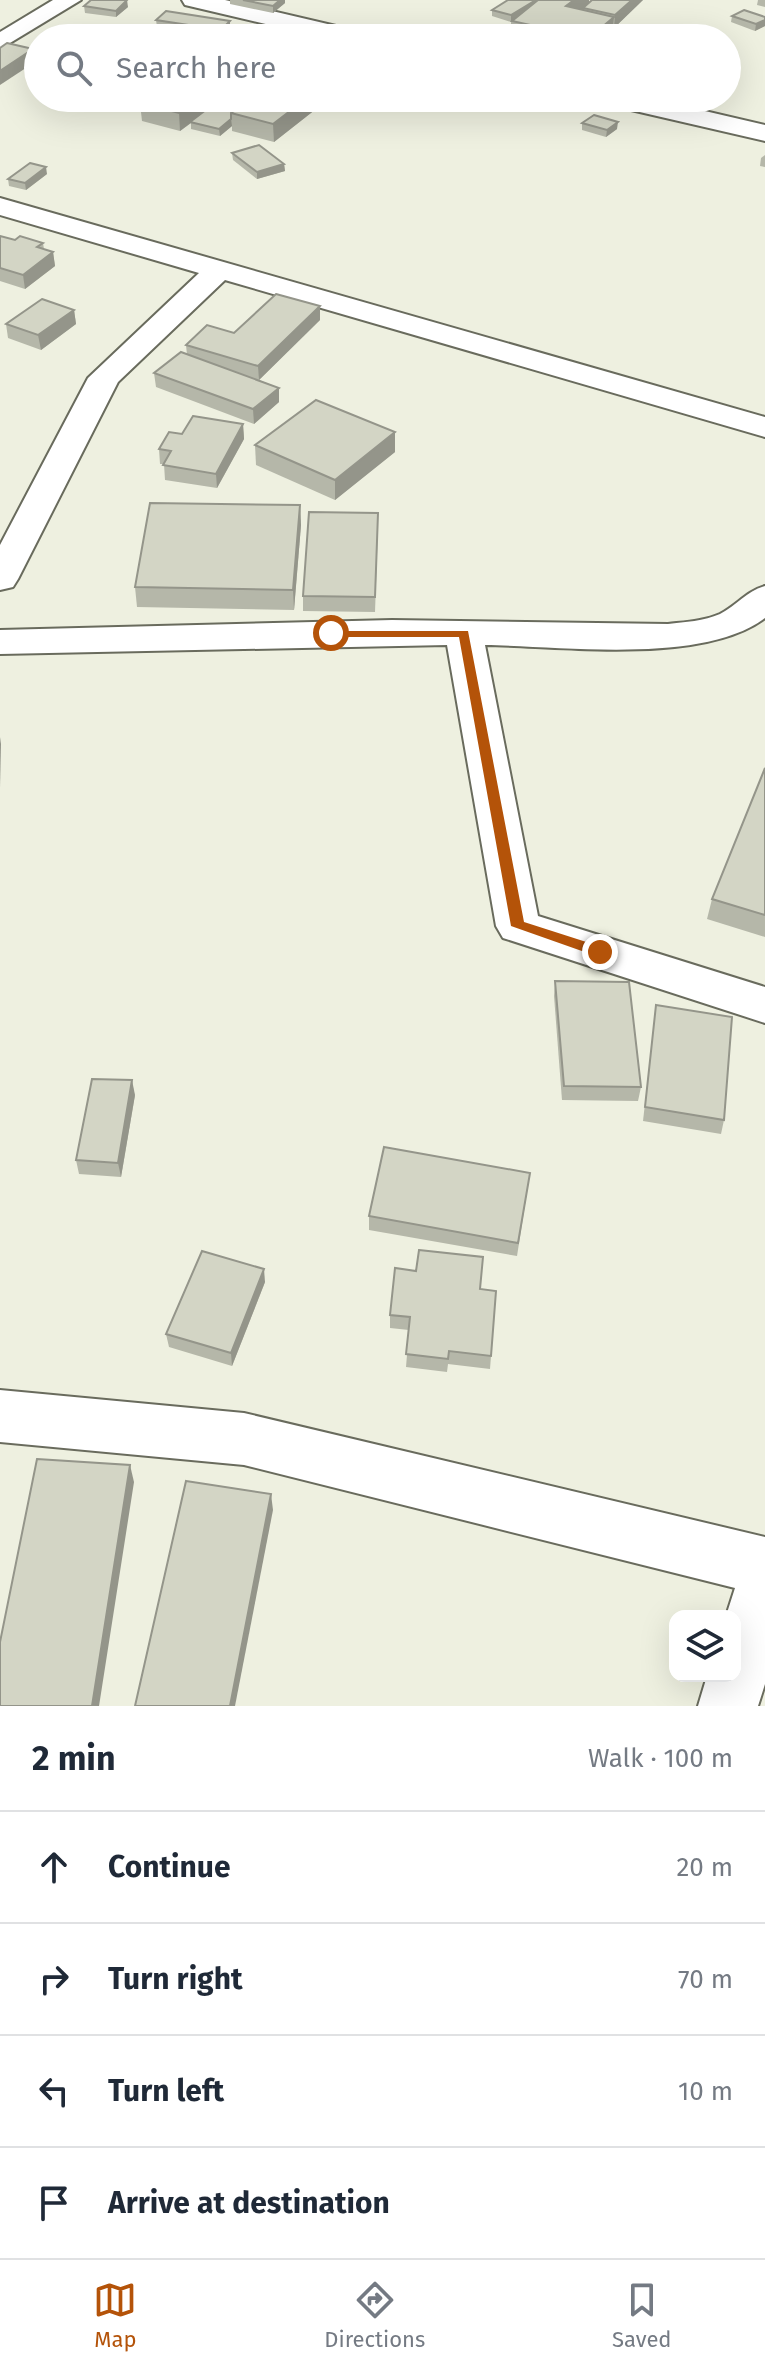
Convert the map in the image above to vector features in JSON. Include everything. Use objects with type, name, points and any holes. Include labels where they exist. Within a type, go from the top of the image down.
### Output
[{"type":"main road","points":[[194,0],[297,24]]},
{"type":"main road","points":[[674,112],[765,133]]},
{"type":"street","points":[[14,10],[63,4]]},
{"type":"street","points":[[30,24],[63,4]]},
{"type":"street","points":[[0,42],[24,28]]},
{"type":"street","points":[[0,206],[765,427]]},
{"type":"street","points":[[0,579],[104,378],[220,269]]},
{"type":"street","points":[[0,642],[392,632],[668,636],[740,622],[765,598]]},
{"type":"street","points":[[464,633],[518,926],[765,1005]]},
{"type":"street","points":[[0,1416],[244,1439],[765,1566]]},
{"type":"street","points":[[728,1706],[765,1586]]},
{"type":"building","points":[[91,0],[127,0],[116,11],[84,6]]},
{"type":"building","points":[[243,0],[280,0],[273,6]]},
{"type":"building","points":[[508,0],[536,0],[511,15],[492,10]]},
{"type":"building","points":[[538,0],[574,0],[566,6],[614,17],[606,24],[526,24],[512,21]]},
{"type":"building","points":[[592,0],[632,0],[615,15],[583,8]]},
{"type":"building","points":[[744,10],[765,17],[765,20],[756,24],[732,16]]},
{"type":"building","points":[[166,11],[230,21],[227,24],[182,24],[156,20]]},
{"type":"building","points":[[7,43],[24,47],[24,55],[0,71],[0,48]]},
{"type":"building","points":[[203,112],[232,112],[231,119],[219,129],[190,122]]},
{"type":"building","points":[[232,112],[289,112],[273,124]]},
{"type":"building","points":[[594,115],[618,122],[607,130],[582,123]]},
{"type":"building","points":[[259,145],[284,164],[257,172],[232,153]]},
{"type":"building","points":[[30,163],[46,167],[25,183],[8,179]]},
{"type":"building","points":[[0,236],[15,240],[20,236],[43,243],[37,247],[53,252],[23,275],[0,268]]},
{"type":"building","points":[[276,294],[320,306],[258,366],[186,345],[207,325],[234,333]]},
{"type":"building","points":[[42,299],[74,310],[38,335],[6,324]]},
{"type":"building","points":[[181,352],[279,388],[253,409],[154,373]]},
{"type":"building","points":[[316,400],[395,432],[335,480],[255,445]]},
{"type":"building","points":[[193,416],[243,424],[216,474],[163,465],[171,451],[159,449],[169,432],[182,434]]},
{"type":"building","points":[[150,503],[300,505],[293,590],[135,587]]},
{"type":"building","points":[[309,512],[378,513],[375,597],[303,596]]},
{"type":"building","points":[[765,768],[765,915],[712,899]]},
{"type":"building","points":[[555,981],[629,982],[641,1087],[564,1086]]},
{"type":"building","points":[[656,1005],[732,1017],[724,1120],[645,1107]]},
{"type":"building","points":[[92,1079],[132,1080],[118,1163],[76,1160]]},
{"type":"building","points":[[384,1147],[530,1173],[518,1243],[369,1216]]},
{"type":"building","points":[[419,1250],[483,1257],[480,1289],[496,1291],[491,1356],[449,1351],[448,1359],[406,1354],[410,1317],[390,1315],[395,1268],[416,1271]]},
{"type":"building","points":[[202,1251],[264,1269],[231,1353],[166,1334]]},
{"type":"building","points":[[37,1459],[130,1465],[92,1706],[0,1706],[0,1642]]},
{"type":"building","points":[[186,1481],[271,1494],[230,1706],[135,1706]]},
{"type":"route","points":[[331,633],[464,633],[518,926],[600,952]]}]
